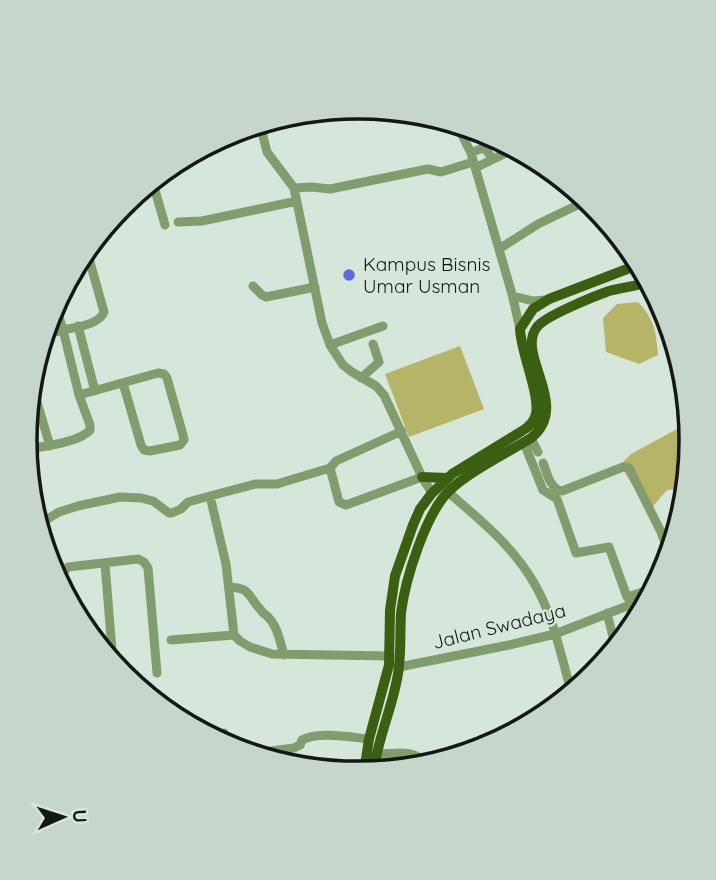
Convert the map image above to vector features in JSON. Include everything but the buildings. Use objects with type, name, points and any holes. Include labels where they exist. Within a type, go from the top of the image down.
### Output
[{"type":"main road","points":[[376,761],[392,679],[390,610],[395,576],[420,509],[447,478],[527,428],[534,418],[536,398],[520,329],[533,309],[549,299],[629,269]]},
{"type":"main road","points":[[366,761],[369,739],[399,667],[401,614],[407,583],[431,517],[448,492],[465,478],[528,440],[543,426],[547,413],[546,398],[534,352],[532,339],[535,329],[544,320],[608,292],[639,285]]},
{"type":"main road","points":[[422,477],[447,478]]},
{"type":"street","points":[[263,134],[267,152],[294,188],[322,323],[330,345],[343,365],[376,386],[384,395],[432,493]]},
{"type":"street","points":[[462,136],[473,161],[513,296],[520,329]]},
{"type":"street","points":[[473,161],[480,149],[485,149],[493,159]]},
{"type":"street","points":[[294,188],[330,189],[428,169],[441,172],[504,154]]},
{"type":"street","points":[[155,191],[165,225]]},
{"type":"street","points":[[178,222],[202,221],[297,201]]},
{"type":"street","points":[[499,249],[538,224],[577,205]]},
{"type":"street","points":[[56,332],[103,317],[104,312],[90,263]]},
{"type":"street","points":[[253,286],[266,297],[315,287]]},
{"type":"street","points":[[513,296],[533,301],[549,299]]},
{"type":"street","points":[[37,448],[85,435],[89,431],[90,425],[79,395],[60,320]]},
{"type":"street","points":[[78,326],[95,391]]},
{"type":"street","points":[[330,345],[383,326]]},
{"type":"street","points":[[361,378],[379,362],[373,344]]},
{"type":"street","points":[[79,395],[158,373],[166,376],[184,435],[180,445],[150,452],[142,448],[123,383]]},
{"type":"street","points":[[38,406],[50,446]]},
{"type":"street","points":[[47,519],[59,512],[120,497],[153,501],[172,513],[188,502],[255,484],[277,484],[330,468],[336,461],[402,431]]},
{"type":"street","points":[[528,440],[538,452]]},
{"type":"street","points":[[528,440],[543,490],[557,499],[576,553],[609,547],[627,597],[640,593]]},
{"type":"street","points":[[543,463],[553,486],[562,491],[623,467],[629,468],[663,538]]},
{"type":"street","points":[[330,468],[339,502],[346,505],[422,477]]},
{"type":"street","points":[[448,492],[502,540],[526,571],[541,597],[569,683]]},
{"type":"street","points":[[210,496],[223,551],[234,635],[240,641],[272,654],[390,656]]},
{"type":"street","points":[[65,571],[68,567],[138,559],[146,564],[157,673]]},
{"type":"street","points":[[105,564],[112,647]]},
{"type":"street","points":[[229,587],[245,589],[258,608],[270,618],[284,655]]},
{"type":"street","name":"Jalan Swadaya","points":[[399,667],[555,634],[635,602]]},
{"type":"street","points":[[607,612],[613,636]]},
{"type":"street","points":[[171,640],[234,635]]},
{"type":"street","points":[[277,750],[295,748],[300,746],[306,737],[318,735],[369,739]]},
{"type":"street","points":[[377,754],[418,756]]},
{"type":"shaded area","points":[[638,302],[654,327],[658,355],[639,364],[606,352],[603,318],[617,304]]},
{"type":"shaded area","points":[[460,346],[484,409],[409,437],[385,374]]},
{"type":"shaded area","points":[[677,429],[679,461],[676,489],[667,490],[649,511],[620,465],[631,454]]},
{"type":"place","name":"Kampus Bisnis Umar Usman","points":[[349,275]]}]
